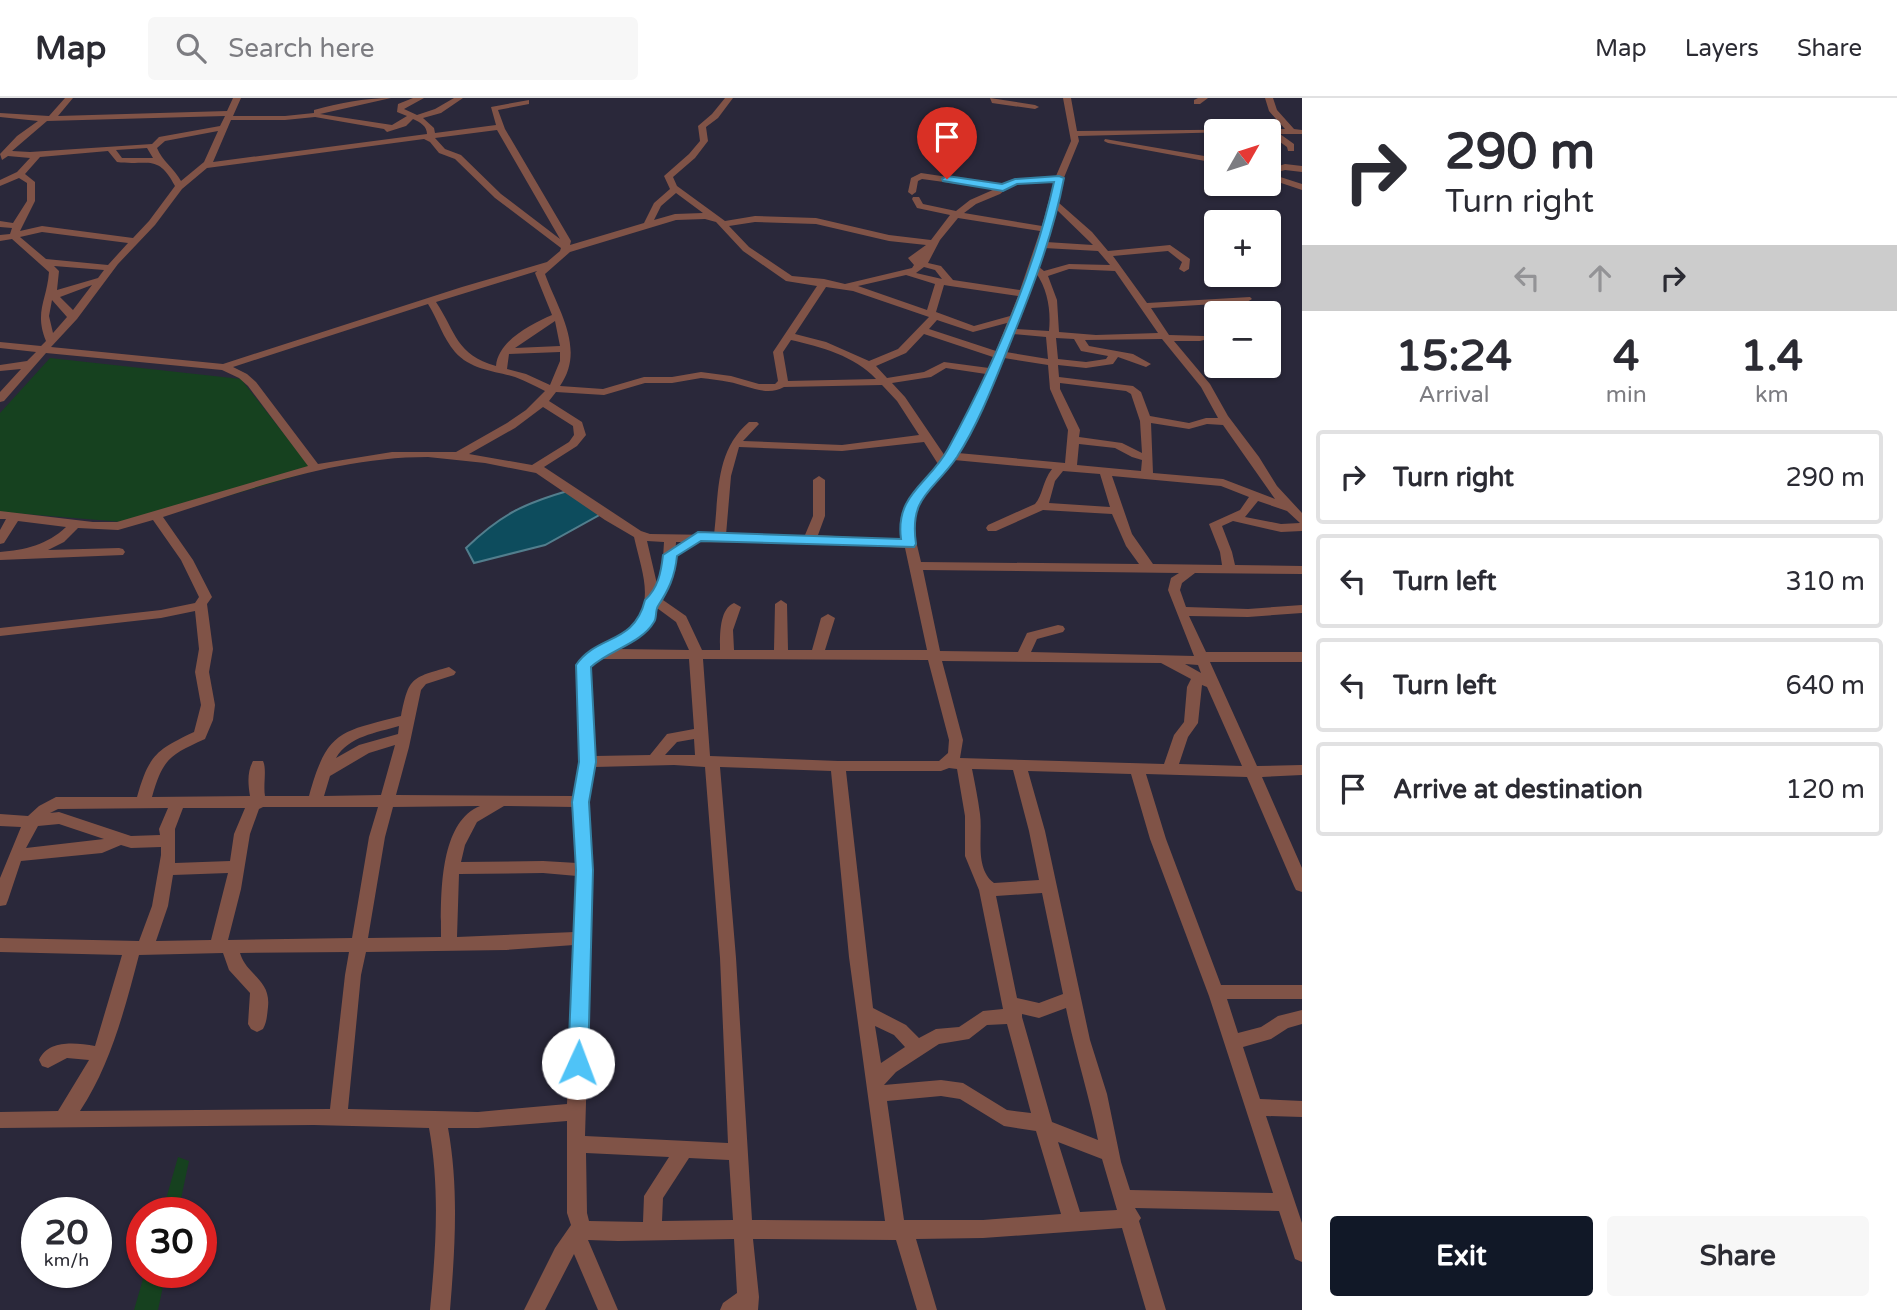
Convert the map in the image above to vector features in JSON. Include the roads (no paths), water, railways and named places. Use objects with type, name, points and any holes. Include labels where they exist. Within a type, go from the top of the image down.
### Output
[{"type":"street","points":[[2,156],[48,119],[69,98]]},
{"type":"street","points":[[0,116],[48,119],[199,114],[217,119],[228,116],[237,98]]},
{"type":"street","points":[[153,147],[162,139],[228,116],[285,118],[387,98]]},
{"type":"street","points":[[349,147],[415,116],[438,111],[459,98]]},
{"type":"street","points":[[729,98],[717,110],[715,116],[702,126],[704,141],[701,145],[667,178],[674,188],[722,224],[738,242],[784,278],[845,285],[973,329],[1015,318]]},
{"type":"street","points":[[994,98],[995,101],[1035,107]]},
{"type":"street","points":[[1041,506],[1049,481],[1066,466],[1074,430],[1055,389],[1052,347],[1055,313],[1038,271],[1040,245],[1054,204],[1059,178],[1075,141],[1067,98]]},
{"type":"street","points":[[1269,98],[1273,111],[1291,131]]},
{"type":"street","points":[[414,99],[399,108],[429,125],[428,137]]},
{"type":"street","points":[[526,102],[495,107],[500,127],[566,241],[566,249]]},
{"type":"street","points":[[306,115],[393,128],[428,137],[442,150],[458,157],[472,173],[566,249]]},
{"type":"street","points":[[0,398],[73,317],[110,268],[180,187],[208,163],[217,119]]},
{"type":"street","points":[[171,170],[200,169],[500,127]]},
{"type":"street","points":[[1281,131],[1302,132]]},
{"type":"street","points":[[1075,134],[1204,132]]},
{"type":"street","points":[[1281,139],[1291,146],[1291,149]]},
{"type":"street","points":[[1108,141],[1202,158]]},
{"type":"street","points":[[2,156],[143,144],[153,147]]},
{"type":"street","points":[[153,147],[159,161],[171,170],[180,187]]},
{"type":"street","points":[[110,148],[120,160],[159,161]]},
{"type":"street","points":[[0,183],[20,174],[37,155]]},
{"type":"street","points":[[1281,169],[1302,169]]},
{"type":"street","points":[[10,234],[30,201],[32,192],[31,182],[20,174]]},
{"type":"street","points":[[1003,188],[921,176],[914,180],[914,196],[920,206],[957,215],[1045,229]]},
{"type":"street","points":[[845,285],[909,273],[921,265],[934,243],[957,215],[974,202],[1015,182],[1059,178]]},
{"type":"street","points":[[1281,179],[1302,187]]},
{"type":"street","points":[[648,224],[653,210],[674,188]]},
{"type":"street","points":[[1054,204],[1065,211],[1118,268],[1166,337],[1206,386],[1272,488],[1302,520]]},
{"type":"street","points":[[454,457],[543,402],[553,390],[566,349],[558,316],[540,273],[547,265],[566,249],[648,224],[675,217],[713,217]]},
{"type":"street","points":[[722,224],[755,219],[793,219],[934,243]]},
{"type":"street","points":[[530,221],[554,221]]},
{"type":"street","points":[[0,224],[54,273],[52,293],[43,308],[42,319],[48,345]]},
{"type":"street","points":[[10,234],[38,230],[134,241]]},
{"type":"street","points":[[909,240],[919,252]]},
{"type":"street","points":[[850,383],[855,372],[902,351],[923,330],[933,314],[945,282],[938,268],[913,261],[919,252],[934,243]]},
{"type":"street","points":[[1040,245],[1104,251],[1170,247],[1182,254],[1187,261],[1184,269]]},
{"type":"street","points":[[42,262],[110,268]]},
{"type":"street","points":[[224,368],[547,265]]},
{"type":"street","points":[[1038,271],[1072,267],[1118,268]]},
{"type":"street","points":[[1038,271],[1024,294],[983,396],[948,460],[912,503],[906,524],[934,655],[956,740],[956,763],[973,816],[972,856],[978,874],[987,888],[999,958],[1012,1010],[1073,1221]]},
{"type":"street","points":[[909,273],[945,282],[1024,294]]},
{"type":"street","points":[[52,293],[102,280]]},
{"type":"street","points":[[782,384],[778,352],[824,282]]},
{"type":"street","points":[[52,293],[73,317]]},
{"type":"street","points":[[1144,306],[1247,299]]},
{"type":"street","points":[[430,301],[458,349],[473,360],[501,372],[527,378],[553,390],[604,391],[644,380],[672,380],[701,375],[773,388],[782,384],[886,382],[927,375],[944,365],[992,372]]},
{"type":"street","points":[[501,372],[503,355],[507,351],[531,330],[558,316]]},
{"type":"street","points":[[923,330],[1001,355],[1080,341],[1200,338]]},
{"type":"street","points":[[1008,331],[1100,364],[1109,362],[1114,355]]},
{"type":"street","points":[[788,336],[822,344],[868,365],[901,399],[926,438],[948,460],[1066,466],[1223,483],[1290,509]]},
{"type":"street","points":[[1052,347],[1080,341],[1114,355],[1129,356],[1146,365]]},
{"type":"street","points":[[0,345],[48,345],[224,368],[243,376],[252,384],[316,469]]},
{"type":"street","points":[[507,351],[566,349]]},
{"type":"street","points":[[0,368],[32,364]]},
{"type":"street","points":[[1053,379],[1133,390],[1140,398],[1144,418],[1147,474]]},
{"type":"street","points":[[533,469],[573,444],[580,435],[578,425],[543,402]]},
{"type":"street","points":[[1144,418],[1189,426],[1206,421],[1227,422]]},
{"type":"street","points":[[720,537],[729,461],[744,431],[753,424]]},
{"type":"street","points":[[737,444],[842,448],[926,438]]},
{"type":"street","points":[[1073,440],[1118,445],[1148,458]]},
{"type":"street","points":[[0,515],[118,526],[316,469],[393,454],[454,457],[533,469],[555,477],[640,536],[909,544]]},
{"type":"street","points":[[1105,470],[1116,512],[1130,546],[1151,568],[1175,586],[1181,611],[1202,668],[1215,686],[1302,886]]},
{"type":"street","points":[[810,539],[819,516],[818,480]]},
{"type":"street","points":[[1229,569],[1226,552],[1215,524],[1244,513],[1256,495]]},
{"type":"street","points":[[992,528],[1041,506],[1116,512]]},
{"type":"street","points":[[0,632],[188,610],[201,604],[206,597],[199,581],[156,515]]},
{"type":"street","points":[[0,540],[14,517]]},
{"type":"street","points":[[1234,519],[1281,528],[1302,527]]},
{"type":"street","points":[[15,555],[45,548],[62,539],[75,524]]},
{"type":"street","points":[[640,536],[654,600],[681,618],[697,655],[701,734],[708,761],[728,958],[741,1228],[748,1303],[730,1310]]},
{"type":"street","points":[[670,555],[698,536]]},
{"type":"street","points":[[608,1310],[579,1231],[577,1213],[576,1112],[584,938],[581,802],[588,762],[584,665],[596,654],[620,642],[648,621],[654,600],[668,574],[670,538]]},
{"type":"street","points":[[0,556],[119,552]]},
{"type":"street","points":[[916,566],[1302,570]]},
{"type":"street","points":[[1175,586],[1181,575],[1192,569]]},
{"type":"street","points":[[143,803],[158,759],[166,751],[200,735],[204,730],[208,705],[202,672],[206,649],[201,604]]},
{"type":"street","points":[[781,604],[781,655]]},
{"type":"street","points":[[727,654],[726,629],[734,607]]},
{"type":"street","points":[[1181,611],[1260,613],[1302,609]]},
{"type":"street","points":[[817,655],[828,618]]},
{"type":"street","points":[[1022,658],[1032,636],[1058,629]]},
{"type":"street","points":[[596,654],[1161,658],[1202,668],[1302,657]]},
{"type":"street","points":[[1170,768],[1181,735],[1191,723],[1194,687],[1202,668]]},
{"type":"street","points":[[338,1117],[348,1018],[377,837],[417,684],[449,672]]},
{"type":"street","points":[[315,802],[330,752],[344,738],[408,719]]},
{"type":"street","points":[[654,761],[672,737],[678,734],[701,734]]},
{"type":"street","points":[[323,773],[364,749],[404,737]]},
{"type":"street","points":[[588,762],[708,761],[838,766],[941,766],[956,763],[1251,772],[1302,770]]},
{"type":"street","points":[[257,1024],[260,998],[258,990],[235,965],[223,946],[242,834],[256,803],[254,783],[258,765]]},
{"type":"street","points":[[838,766],[846,867],[875,1088],[900,1229],[927,1310]]},
{"type":"street","points":[[1019,766],[1037,831],[1081,1040],[1156,1310]]},
{"type":"street","points":[[1136,767],[1158,839],[1215,992],[1302,1252]]},
{"type":"street","points":[[449,942],[449,907],[460,838],[475,815],[493,807],[499,801]]},
{"type":"street","points":[[0,900],[4,881],[32,821],[46,806],[56,803],[581,802]]},
{"type":"street","points":[[62,1121],[91,1079],[139,947],[160,906],[167,869],[167,829],[177,803]]},
{"type":"street","points":[[0,820],[59,818],[116,840],[168,841]]},
{"type":"street","points":[[18,855],[102,847],[116,840]]},
{"type":"street","points":[[167,869],[236,867]]},
{"type":"street","points":[[454,868],[584,870]]},
{"type":"street","points":[[987,888],[1008,890],[1048,886]]},
{"type":"street","points":[[0,945],[139,947],[506,943],[584,938]]},
{"type":"street","points":[[1215,992],[1302,992]]},
{"type":"street","points":[[875,1088],[890,1066],[916,1047],[936,1037],[963,1034],[983,1018],[1012,1010],[1039,1011],[1073,997]]},
{"type":"street","points":[[865,1012],[900,1030],[916,1047]]},
{"type":"street","points":[[1232,1042],[1265,1034],[1284,1021],[1302,1017]]},
{"type":"street","points":[[48,1060],[65,1050],[100,1054]]},
{"type":"street","points":[[875,1088],[941,1088],[963,1091],[1004,1118],[1044,1125],[1111,1154]]},
{"type":"street","points":[[1253,1107],[1302,1109]]},
{"type":"street","points":[[0,1120],[338,1117],[478,1120],[576,1112]]},
{"type":"street","points":[[437,1119],[445,1159],[445,1235],[440,1310]]},
{"type":"street","points":[[577,1144],[737,1152]]},
{"type":"street","points":[[652,1231],[654,1196],[684,1150]]},
{"type":"street","points":[[1123,1199],[1284,1202]]},
{"type":"street","points":[[579,1231],[741,1228],[839,1231],[983,1229],[1131,1218]]},
{"type":"street","points":[[534,1310],[579,1231]]},
{"type":"water","points":[[571,490],[601,514],[545,545],[474,563],[466,548],[491,526],[527,505]]}]
